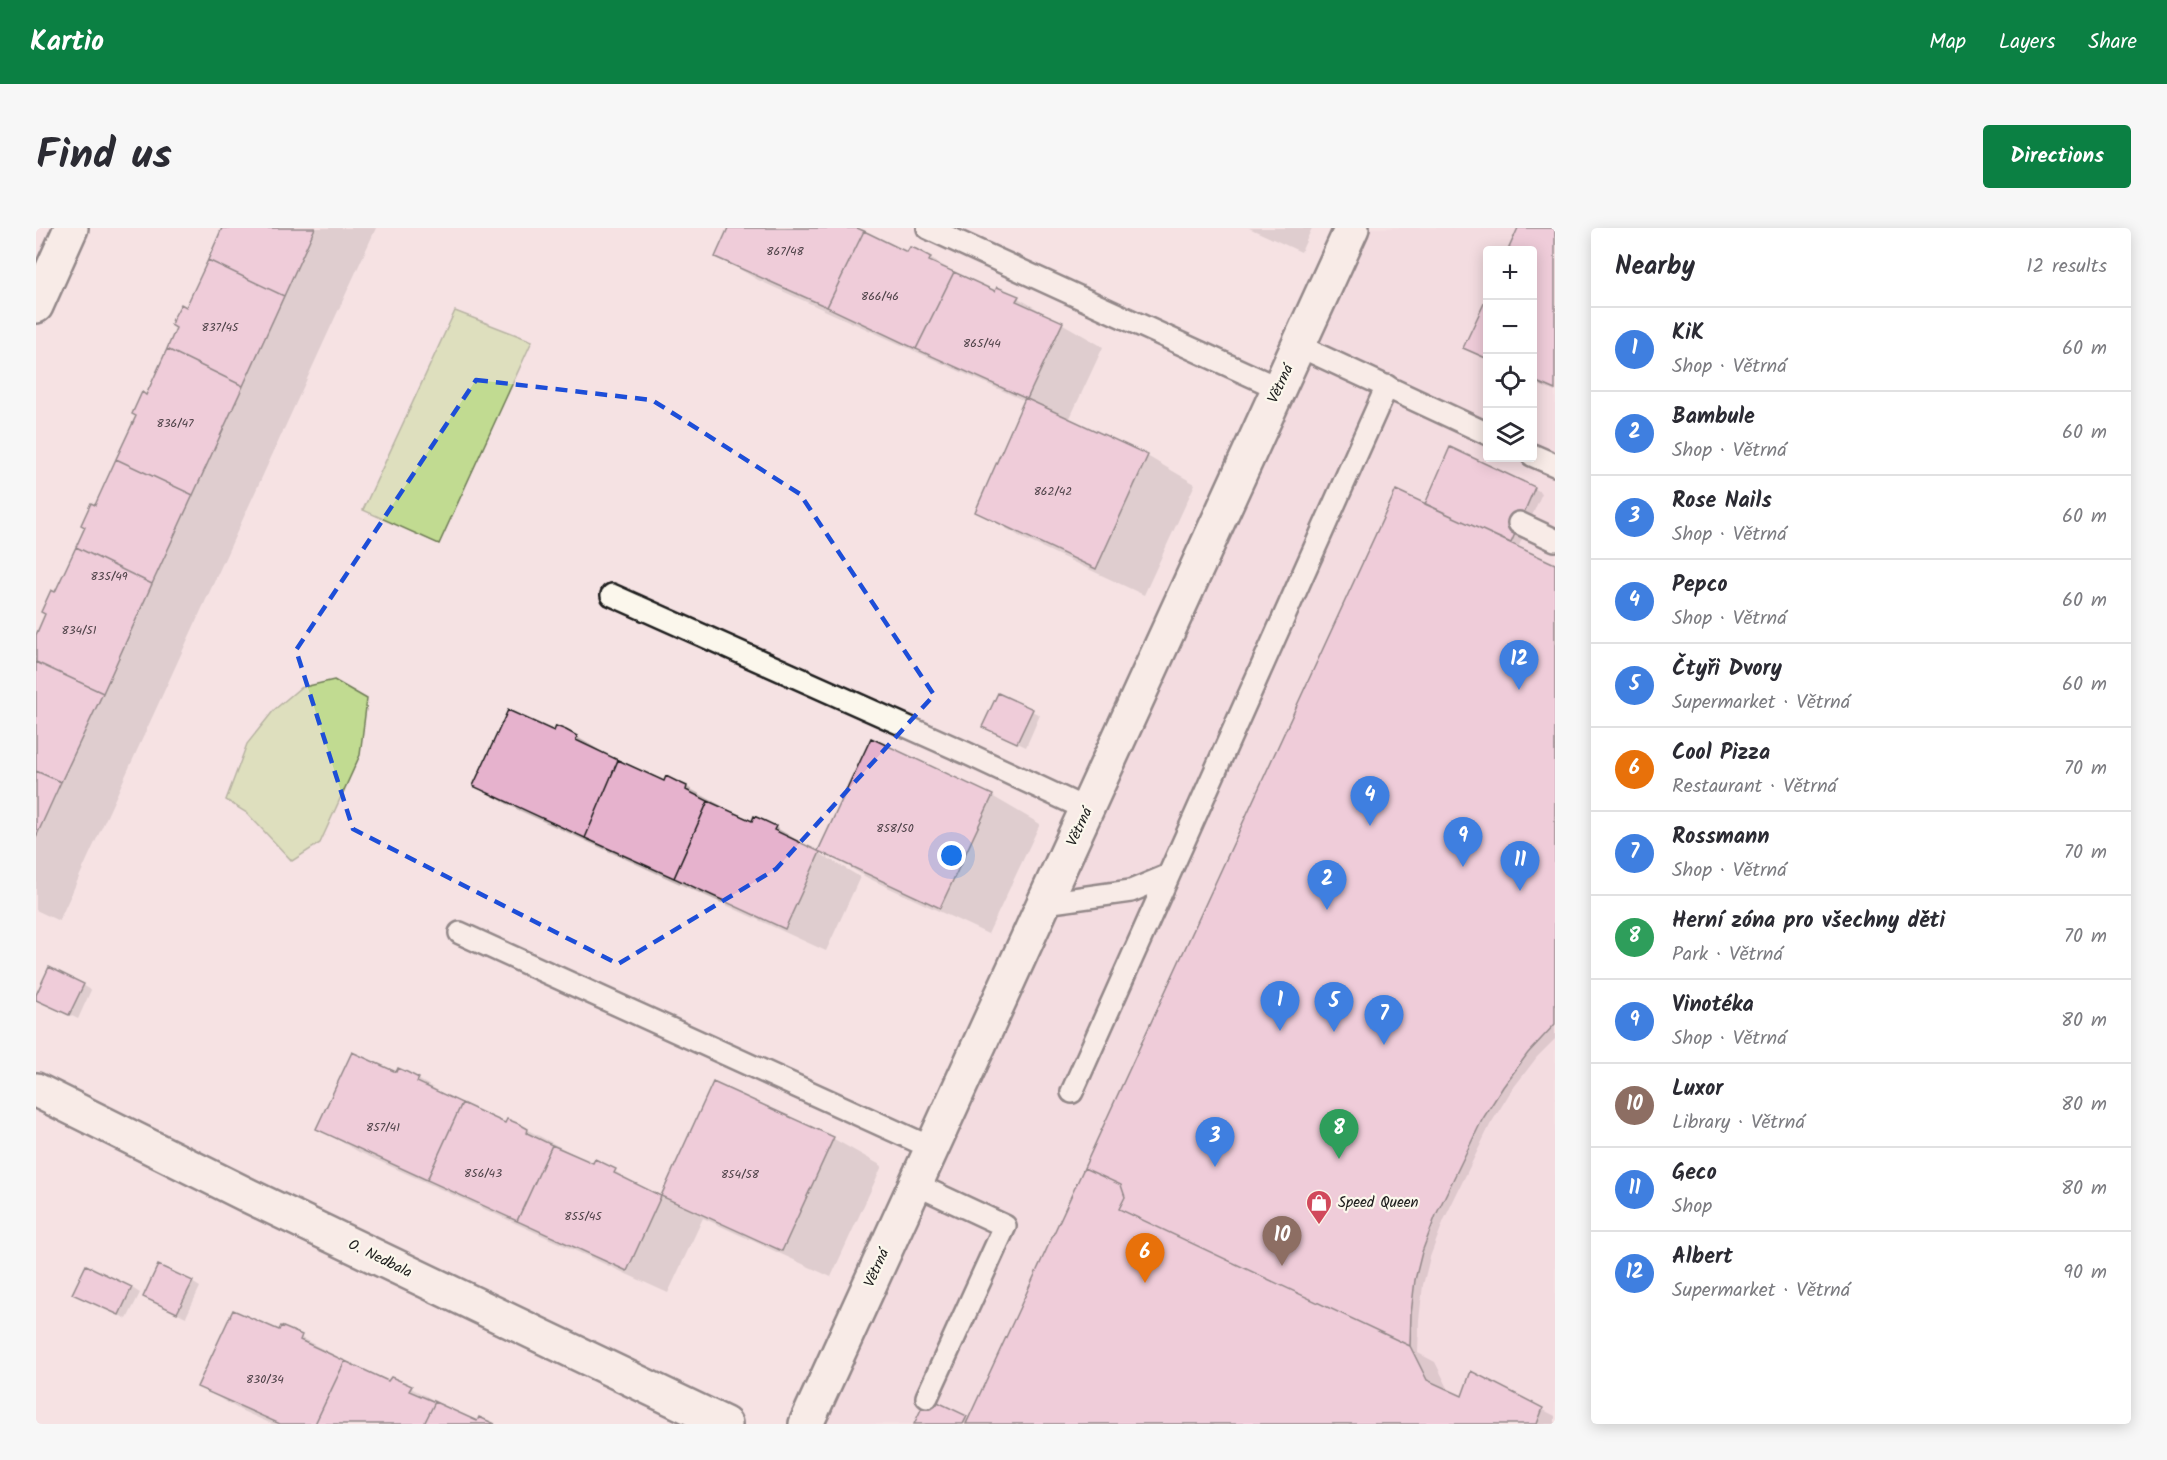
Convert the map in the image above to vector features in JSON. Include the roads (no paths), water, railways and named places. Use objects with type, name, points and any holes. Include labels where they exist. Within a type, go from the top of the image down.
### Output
[{"type":"street","points":[[36,306],[71,228]]},
{"type":"street","name":"Větrná","points":[[806,1424],[1352,228]]},
{"type":"street","name":"O. Nedbala","points":[[36,1090],[249,1196],[725,1424]]},
{"type":"lane","points":[[928,228],[1278,388]]},
{"type":"lane","points":[[1299,346],[1483,432]]},
{"type":"lane","points":[[1072,1092],[1387,387]]},
{"type":"lane","points":[[1537,457],[1555,465]]},
{"type":"lane","points":[[1519,524],[1555,540]]},
{"type":"lane","points":[[612,595],[1088,810]]},
{"type":"lane","points":[[1044,903],[1131,891],[1167,876]]},
{"type":"lane","points":[[460,933],[932,1148]]},
{"type":"lane","points":[[915,1184],[1005,1226],[927,1397]]},
{"type":"place","name":"Albert","points":[[1519,690]]},
{"type":"place","name":"Pepco","points":[[1370,826]]},
{"type":"place","name":"Vinotéka","points":[[1463,867]]},
{"type":"place","name":"Geco","points":[[1520,891]]},
{"type":"place","name":"Bambule","points":[[1327,910]]},
{"type":"place","name":"KiK","points":[[1280,1031]]},
{"type":"place","name":"Čtyři Dvory","points":[[1334,1032]]},
{"type":"place","name":"Rossmann","points":[[1384,1045]]},
{"type":"place","name":"Herní zóna pro všechny děti","points":[[1339,1159]]},
{"type":"place","name":"Rose Nails","points":[[1215,1167]]},
{"type":"place","name":"Speed Queen","points":[[1319,1226]]},
{"type":"place","name":"Luxor","points":[[1282,1266]]},
{"type":"place","name":"Cool Pizza","points":[[1145,1283]]}]
